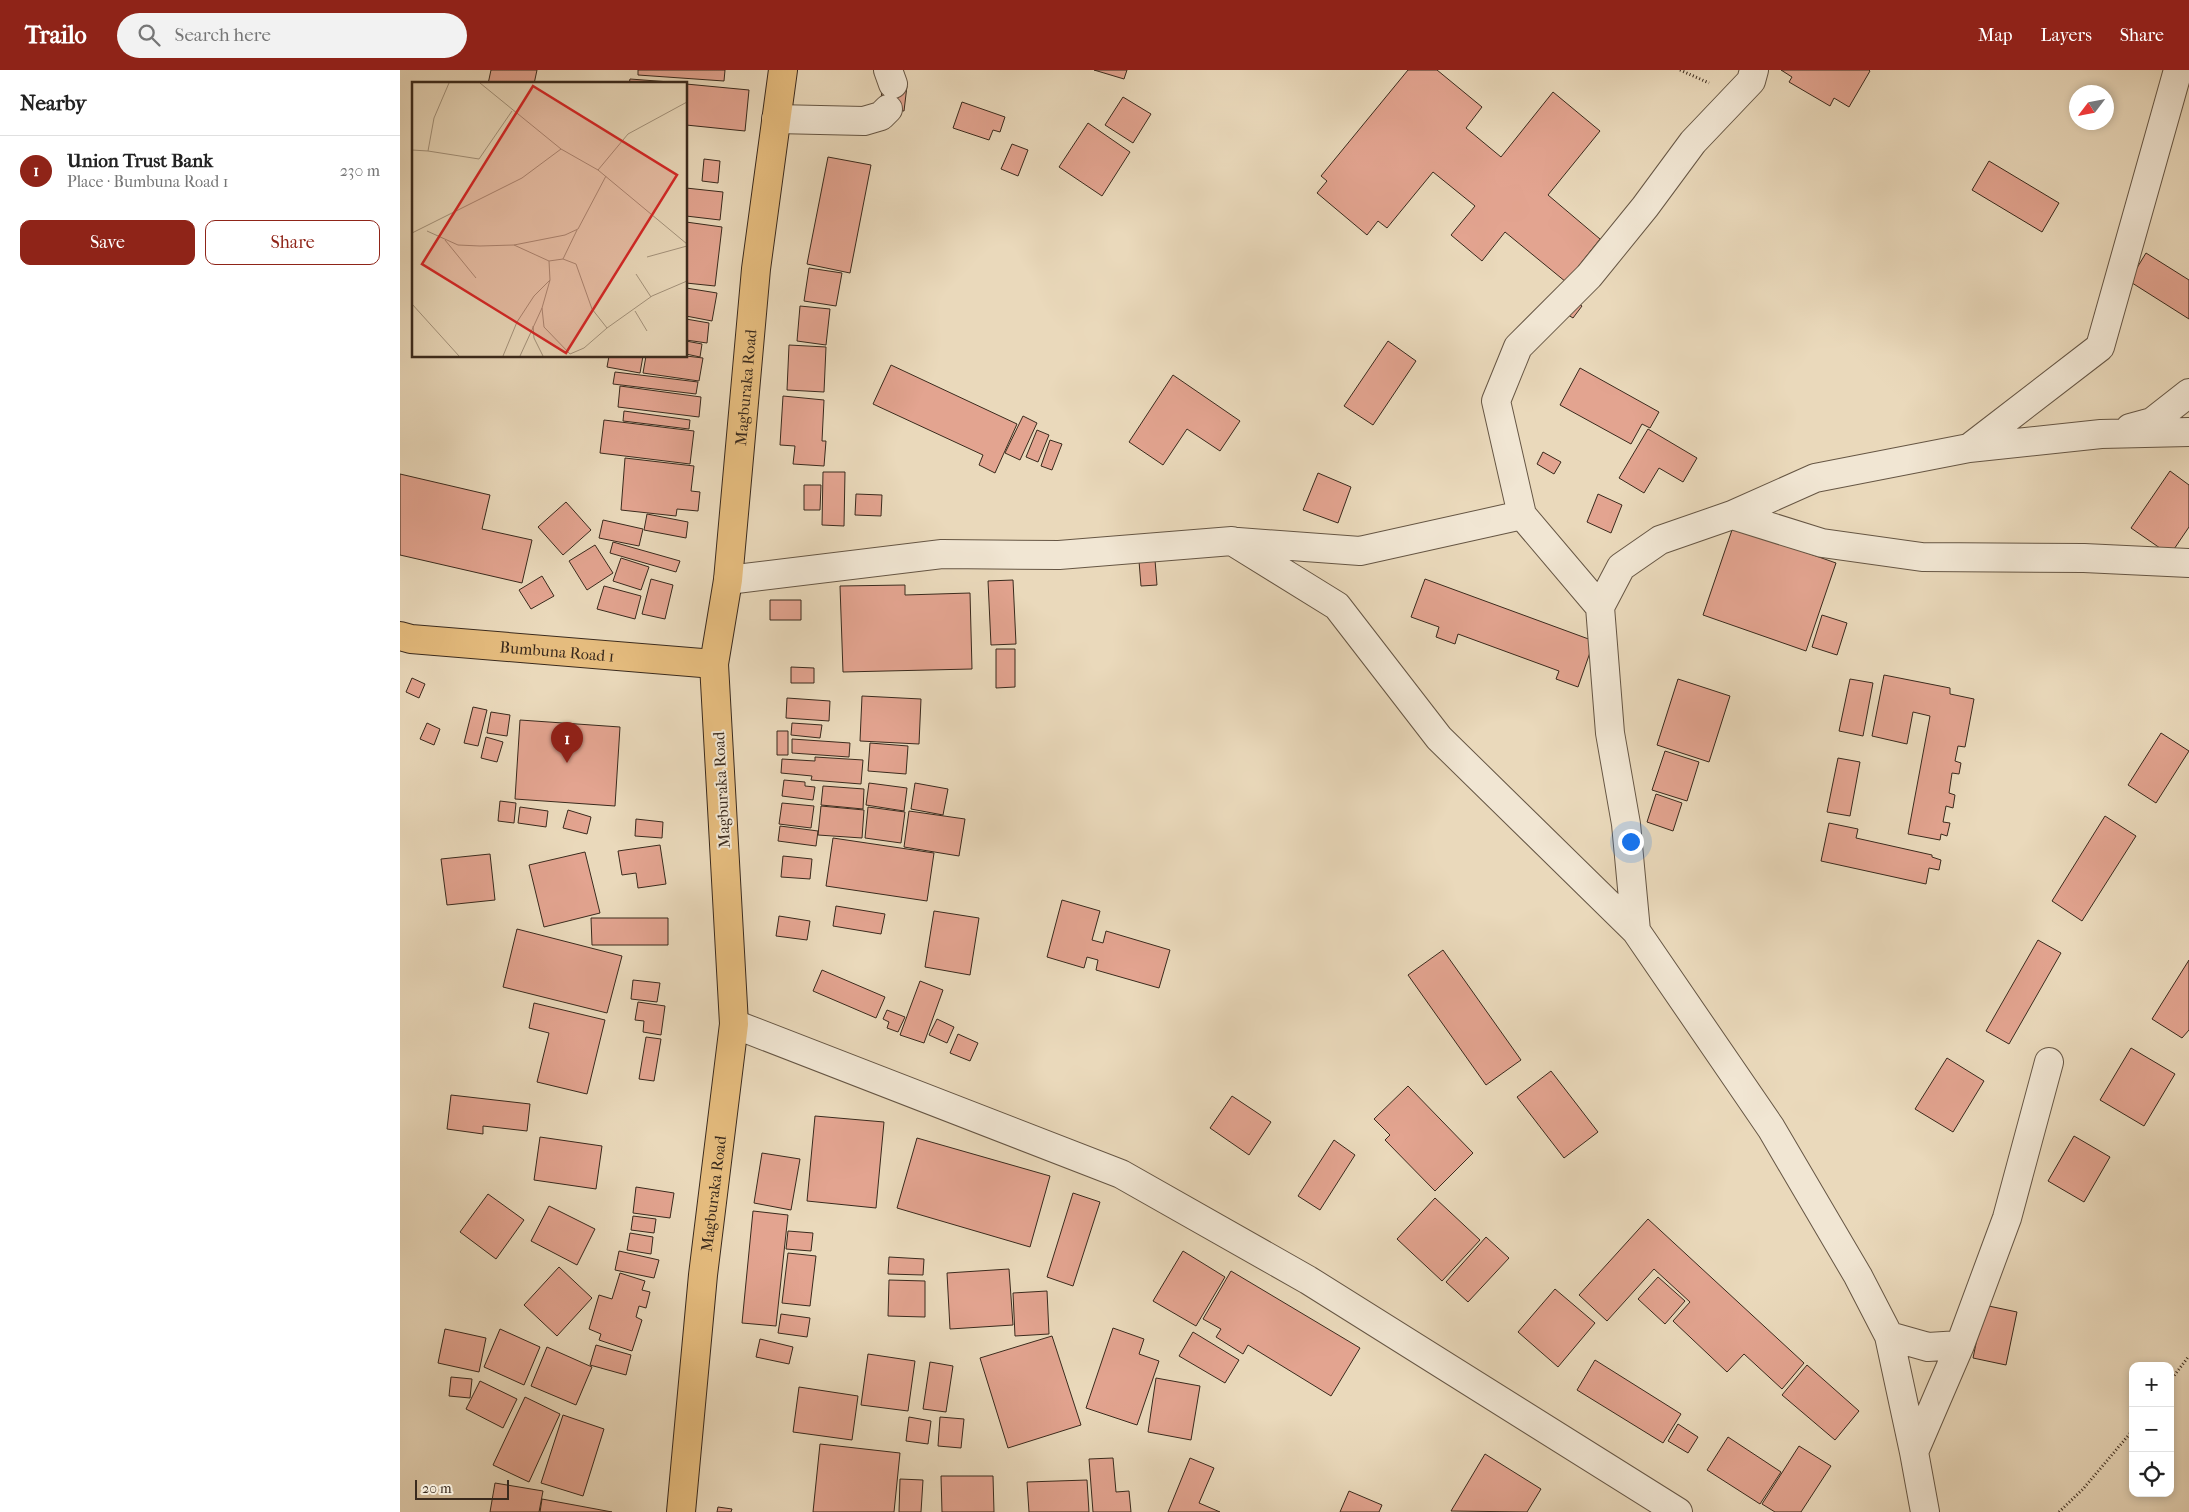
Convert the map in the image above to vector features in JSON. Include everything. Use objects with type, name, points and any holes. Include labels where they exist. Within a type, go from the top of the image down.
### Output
[{"type":"main road","name":"Magburaka Road","points":[[681,1512],[703,1275],[734,1024],[714,664],[728,580],[756,269],[784,70]]},
{"type":"main road","name":"Bumbuna Road 1","points":[[400,636],[411,640],[714,664]]},
{"type":"street","points":[[1600,606],[1522,515],[1496,401],[1518,347],[1589,276],[1646,207],[1693,142],[1751,80],[1754,70]]},
{"type":"street","points":[[1969,448],[2100,347],[2178,70]]},
{"type":"street","points":[[776,119],[864,121],[881,116],[890,88]]},
{"type":"street","points":[[2101,434],[2152,422],[2189,393]]},
{"type":"street","points":[[1636,932],[1626,824],[1610,733],[1600,606],[1621,567],[1660,540],[1732,515],[1815,478],[1969,448],[2101,434],[2189,432]]},
{"type":"street","points":[[728,580],[942,554],[1059,555],[1232,541],[1360,551],[1522,515]]},
{"type":"street","points":[[1732,515],[1822,543],[1922,557],[2084,558],[2189,562]]},
{"type":"street","points":[[1232,541],[1337,606],[1439,738],[1636,932],[1772,1128],[1858,1276],[1889,1336],[1925,1512]]},
{"type":"street","points":[[734,1024],[1121,1174],[1308,1280],[1678,1512]]},
{"type":"street","points":[[1914,1452],[1960,1345],[2007,1218],[2049,1062]]},
{"type":"street","points":[[1889,1336],[1928,1347],[1960,1345]]},
{"type":"path","points":[[2174,1375],[2189,1356]]},
{"type":"path","points":[[2059,1512],[2083,1489],[2129,1435]]},
{"type":"building","points":[[491,70],[537,70],[534,82],[488,82]]},
{"type":"building","points":[[638,70],[725,70],[724,81],[638,75]]},
{"type":"building","points":[[1094,70],[1127,70],[1124,79]]},
{"type":"building","points":[[1408,70],[1437,70],[1482,107],[1466,128],[1501,157],[1553,92],[1600,131],[1548,195],[1600,239],[1566,282],[1505,232],[1482,261],[1451,235],[1475,206],[1433,172],[1387,228],[1378,221],[1367,235],[1317,193],[1327,181],[1321,176]]},
{"type":"building","points":[[1781,70],[1870,71],[1849,107],[1834,98],[1830,106],[1789,82],[1792,77]]},
{"type":"building","points":[[630,79],[670,82],[629,82]]},
{"type":"building","points":[[883,82],[907,86],[904,111],[880,108]]},
{"type":"building","points":[[688,84],[749,90],[745,131],[688,125]]},
{"type":"building","points":[[1123,97],[1151,114],[1133,143],[1105,125]]},
{"type":"building","points":[[962,102],[1005,117],[1000,132],[993,130],[989,140],[953,128]]},
{"type":"building","points":[[1088,123],[1130,152],[1102,196],[1059,167]]},
{"type":"building","points":[[1012,144],[1028,150],[1018,176],[1001,169]]},
{"type":"building","points":[[828,157],[871,165],[850,273],[807,264]]},
{"type":"building","points":[[704,159],[720,161],[718,183],[702,181]]},
{"type":"building","points":[[1989,161],[2059,203],[2042,232],[1972,190]]},
{"type":"building","points":[[688,188],[723,192],[720,220],[688,216]]},
{"type":"building","points":[[688,222],[722,227],[715,286],[688,283]]},
{"type":"building","points":[[2146,253],[2189,280],[2189,319],[2129,281]]},
{"type":"building","points":[[809,268],[842,273],[836,306],[804,301]]},
{"type":"building","points":[[688,288],[717,293],[712,321],[688,316]]},
{"type":"building","points":[[1570,298],[1582,306],[1573,318],[1562,311]]},
{"type":"building","points":[[800,306],[830,309],[826,345],[797,341]]},
{"type":"building","points":[[688,319],[709,323],[707,343],[688,340]]},
{"type":"building","points":[[688,341],[702,344],[700,357],[688,354]]},
{"type":"building","points":[[1388,341],[1416,361],[1373,425],[1344,406]]},
{"type":"building","points":[[789,345],[826,347],[824,392],[787,390]]},
{"type":"building","points":[[688,356],[703,358],[699,381],[643,373],[646,358],[688,358]]},
{"type":"building","points":[[609,358],[643,358],[640,373],[607,367]]},
{"type":"building","points":[[891,365],[1017,424],[995,473],[979,465],[983,455],[873,404]]},
{"type":"building","points":[[1580,368],[1659,412],[1650,428],[1642,424],[1631,444],[1560,405]]},
{"type":"building","points":[[615,372],[698,382],[696,394],[613,384]]},
{"type":"building","points":[[1173,375],[1240,421],[1220,451],[1187,429],[1163,465],[1129,442]]},
{"type":"building","points":[[620,386],[701,397],[699,417],[618,407]]},
{"type":"building","points":[[783,396],[824,400],[822,441],[826,441],[824,466],[793,464],[795,446],[780,445]]},
{"type":"building","points":[[624,411],[690,420],[689,429],[623,421]]},
{"type":"building","points":[[1023,416],[1037,423],[1020,460],[1005,453]]},
{"type":"building","points":[[604,420],[694,431],[690,464],[600,453]]},
{"type":"building","points":[[1648,429],[1697,458],[1683,482],[1659,468],[1644,493],[1619,478]]},
{"type":"building","points":[[1037,430],[1049,435],[1038,462],[1026,457]]},
{"type":"building","points":[[1050,440],[1062,444],[1052,470],[1041,466]]},
{"type":"building","points":[[1543,452],[1561,462],[1554,474],[1537,464]]},
{"type":"building","points":[[625,458],[694,466],[691,491],[700,492],[698,511],[677,509],[676,516],[621,510]]},
{"type":"building","points":[[2170,471],[2189,485],[2189,527],[2170,555],[2131,528]]},
{"type":"building","points":[[823,472],[845,472],[844,526],[822,525]]},
{"type":"building","points":[[1318,473],[1351,487],[1338,523],[1303,510]]},
{"type":"building","points":[[400,474],[490,495],[482,529],[532,540],[522,583],[400,555]]},
{"type":"building","points":[[804,485],[821,485],[820,510],[804,510]]},
{"type":"building","points":[[856,494],[882,495],[881,516],[855,515]]},
{"type":"building","points":[[1598,494],[1622,505],[1611,533],[1587,522]]},
{"type":"building","points":[[566,502],[591,530],[563,555],[538,527]]},
{"type":"building","points":[[647,514],[688,522],[686,538],[644,530]]},
{"type":"building","points":[[603,520],[643,529],[639,546],[599,538]]},
{"type":"building","points":[[1733,527],[1836,563],[1806,651],[1703,615]]},
{"type":"building","points":[[613,542],[680,561],[676,572],[610,553]]},
{"type":"building","points":[[595,545],[613,573],[587,590],[569,561]]},
{"type":"building","points":[[621,558],[649,567],[641,590],[613,581]]},
{"type":"building","points":[[1155,560],[1157,585],[1141,586],[1139,561]]},
{"type":"building","points":[[542,576],[554,596],[531,609],[519,590]]},
{"type":"building","points":[[651,579],[673,585],[665,619],[642,614]]},
{"type":"building","points":[[1425,579],[1594,641],[1578,687],[1556,679],[1559,671],[1458,634],[1455,644],[1436,637],[1439,627],[1411,617]]},
{"type":"building","points":[[1013,580],[1016,644],[991,645],[988,581]]},
{"type":"building","points":[[905,585],[905,595],[970,593],[972,669],[843,672],[840,586]]},
{"type":"building","points":[[604,586],[641,596],[635,619],[597,609]]},
{"type":"building","points":[[770,600],[801,600],[801,620],[770,620]]},
{"type":"building","points":[[1822,615],[1847,623],[1837,655],[1812,647]]},
{"type":"building","points":[[996,649],[1015,649],[1015,687],[996,688]]},
{"type":"building","points":[[791,667],[814,668],[814,683],[791,683]]},
{"type":"building","points":[[1884,675],[1950,688],[1950,694],[1974,699],[1965,747],[1958,746],[1955,761],[1961,763],[1959,774],[1952,773],[1949,793],[1955,795],[1953,808],[1946,806],[1943,822],[1950,823],[1947,836],[1941,834],[1940,840],[1908,834],[1930,716],[1913,712],[1907,744],[1872,736]]},
{"type":"building","points":[[412,678],[425,684],[419,698],[406,692]]},
{"type":"building","points":[[1678,679],[1730,696],[1709,762],[1657,745]]},
{"type":"building","points":[[1850,679],[1873,683],[1863,736],[1839,731]]},
{"type":"building","points":[[862,696],[921,699],[919,744],[860,741]]},
{"type":"building","points":[[787,698],[830,701],[829,721],[786,718]]},
{"type":"building","points":[[473,707],[487,710],[478,746],[464,743]]},
{"type":"building","points":[[491,712],[510,715],[507,736],[487,733]]},
{"type":"building","points":[[520,720],[620,727],[615,806],[515,799]]},
{"type":"building","points":[[427,723],[440,729],[434,745],[420,739]]},
{"type":"building","points":[[792,723],[822,725],[820,738],[791,735]]},
{"type":"building","points":[[777,731],[788,731],[788,755],[777,755]]},
{"type":"building","points":[[2161,733],[2189,751],[2156,803],[2128,785]]},
{"type":"building","points":[[486,737],[503,742],[497,762],[481,758]]},
{"type":"building","points":[[792,739],[850,743],[849,757],[792,753]]},
{"type":"building","points":[[870,743],[908,746],[906,774],[868,771]]},
{"type":"building","points":[[1665,751],[1699,762],[1687,801],[1652,790]]},
{"type":"building","points":[[815,757],[863,760],[861,784],[811,780],[812,776],[781,773],[782,759],[815,761]]},
{"type":"building","points":[[1838,758],[1860,762],[1850,816],[1827,812]]},
{"type":"building","points":[[784,780],[805,782],[805,786],[815,787],[813,800],[782,796]]},
{"type":"building","points":[[869,783],[907,788],[904,811],[866,805]]},
{"type":"building","points":[[915,783],[948,789],[943,815],[911,809]]},
{"type":"building","points":[[823,786],[864,789],[863,809],[821,805]]},
{"type":"building","points":[[1656,794],[1682,803],[1673,831],[1647,822]]},
{"type":"building","points":[[500,801],[516,803],[514,823],[498,821]]},
{"type":"building","points":[[782,803],[814,806],[811,828],[779,824]]},
{"type":"building","points":[[821,806],[864,810],[862,838],[818,835]]},
{"type":"building","points":[[520,807],[548,811],[546,827],[518,823]]},
{"type":"building","points":[[868,807],[905,812],[901,843],[865,838]]},
{"type":"building","points":[[568,810],[591,817],[587,834],[563,828]]},
{"type":"building","points":[[909,811],[965,819],[959,856],[904,847]]},
{"type":"building","points":[[2105,816],[2136,836],[2082,921],[2052,901]]},
{"type":"building","points":[[636,819],[663,822],[662,838],[635,836]]},
{"type":"building","points":[[1829,823],[1858,829],[1856,838],[1932,855],[1932,857],[1941,860],[1939,870],[1929,868],[1926,884],[1821,861]]},
{"type":"building","points":[[780,826],[818,831],[816,846],[778,841]]},
{"type":"building","points":[[833,838],[934,853],[927,901],[826,886]]},
{"type":"building","points":[[660,845],[666,884],[638,888],[636,873],[622,875],[618,851]]},
{"type":"building","points":[[585,852],[600,913],[544,927],[529,865]]},
{"type":"building","points":[[490,854],[495,900],[447,905],[441,859]]},
{"type":"building","points":[[783,856],[812,859],[810,879],[781,877]]},
{"type":"building","points":[[1062,900],[1100,911],[1092,940],[1103,943],[1106,931],[1170,950],[1159,988],[1096,970],[1098,960],[1087,957],[1084,968],[1047,957]]},
{"type":"building","points":[[836,906],[885,914],[881,934],[833,926]]},
{"type":"building","points":[[934,911],[979,918],[970,975],[925,967]]},
{"type":"building","points":[[779,916],[810,921],[807,940],[776,936]]},
{"type":"building","points":[[591,918],[668,918],[668,945],[592,945]]},
{"type":"building","points":[[517,929],[622,956],[607,1013],[503,987]]},
{"type":"building","points":[[2038,940],[2061,953],[2009,1044],[1986,1031]]},
{"type":"building","points":[[1443,950],[1521,1060],[1486,1085],[1408,975]]},
{"type":"building","points":[[2189,960],[2189,1030],[2182,1038],[2152,1019]]},
{"type":"building","points":[[822,970],[885,997],[876,1018],[813,991]]},
{"type":"building","points":[[633,980],[660,983],[657,1002],[631,999]]},
{"type":"building","points":[[920,981],[943,990],[924,1043],[900,1035]]},
{"type":"building","points":[[638,1002],[665,1006],[661,1035],[643,1032],[644,1021],[635,1020]]},
{"type":"building","points":[[534,1003],[605,1020],[587,1094],[537,1082],[549,1033],[529,1028]]},
{"type":"building","points":[[887,1010],[905,1017],[898,1032],[887,1028],[889,1022],[883,1019]]},
{"type":"building","points":[[937,1019],[954,1027],[947,1043],[929,1035]]},
{"type":"building","points":[[958,1034],[978,1043],[970,1061],[950,1053]]},
{"type":"building","points":[[646,1037],[661,1039],[654,1081],[639,1079]]},
{"type":"building","points":[[2131,1048],[2175,1074],[2144,1126],[2100,1100]]},
{"type":"building","points":[[1947,1058],[1984,1081],[1953,1132],[1915,1109]]},
{"type":"building","points":[[1551,1071],[1598,1132],[1564,1158],[1517,1097]]},
{"type":"building","points":[[1408,1086],[1473,1153],[1435,1191],[1385,1140],[1390,1135],[1374,1119]]},
{"type":"building","points":[[451,1095],[530,1104],[527,1131],[483,1126],[483,1134],[447,1129]]},
{"type":"building","points":[[1232,1096],[1271,1122],[1249,1155],[1210,1128]]},
{"type":"building","points":[[815,1116],[884,1122],[876,1208],[807,1201]]},
{"type":"building","points":[[2074,1136],[2110,1157],[2084,1202],[2048,1181]]},
{"type":"building","points":[[540,1137],[602,1146],[596,1189],[534,1180]]},
{"type":"building","points":[[917,1138],[1050,1176],[1030,1247],[897,1208]]},
{"type":"building","points":[[1334,1140],[1355,1155],[1320,1210],[1298,1196]]},
{"type":"building","points":[[762,1153],[800,1159],[791,1210],[754,1203]]},
{"type":"building","points":[[636,1187],[674,1193],[670,1218],[633,1213]]},
{"type":"building","points":[[1073,1193],[1100,1202],[1073,1286],[1047,1277]]},
{"type":"building","points":[[488,1194],[524,1220],[496,1259],[460,1232]]},
{"type":"building","points":[[1435,1198],[1480,1240],[1442,1281],[1397,1239]]},
{"type":"building","points":[[549,1206],[595,1229],[577,1265],[531,1241]]},
{"type":"building","points":[[753,1211],[788,1215],[776,1326],[742,1323]]},
{"type":"building","points":[[633,1216],[656,1219],[654,1233],[631,1230]]},
{"type":"building","points":[[1648,1219],[1804,1363],[1782,1389],[1744,1354],[1727,1372],[1673,1321],[1690,1302],[1654,1269],[1607,1321],[1579,1295]]},
{"type":"building","points":[[788,1231],[813,1233],[811,1251],[786,1249]]},
{"type":"building","points":[[630,1233],[653,1237],[651,1254],[627,1250]]},
{"type":"building","points":[[1486,1237],[1509,1258],[1468,1302],[1446,1282]]},
{"type":"building","points":[[619,1251],[659,1260],[654,1278],[615,1270]]},
{"type":"building","points":[[1183,1251],[1225,1277],[1196,1326],[1153,1301]]},
{"type":"building","points":[[788,1253],[816,1256],[810,1306],[782,1303]]},
{"type":"building","points":[[889,1257],[924,1259],[923,1275],[888,1274]]},
{"type":"building","points":[[559,1267],[592,1298],[557,1336],[524,1305]]},
{"type":"building","points":[[1009,1269],[1013,1325],[950,1329],[947,1273]]},
{"type":"building","points":[[1231,1271],[1360,1348],[1331,1396],[1248,1345],[1243,1354],[1216,1337],[1221,1329],[1203,1319]]},
{"type":"building","points":[[620,1273],[645,1281],[642,1290],[650,1292],[646,1308],[639,1306],[636,1317],[642,1320],[632,1351],[599,1340],[601,1334],[589,1329],[599,1295],[612,1299]]},
{"type":"building","points":[[1658,1277],[1685,1301],[1665,1324],[1638,1299]]},
{"type":"building","points":[[889,1280],[925,1281],[925,1317],[888,1316]]},
{"type":"building","points":[[1555,1289],[1595,1323],[1558,1367],[1518,1332]]},
{"type":"building","points":[[1047,1291],[1049,1334],[1015,1336],[1013,1293]]},
{"type":"building","points":[[1984,1305],[2017,1312],[2006,1365],[1973,1358]]},
{"type":"building","points":[[781,1314],[810,1318],[807,1337],[778,1333]]},
{"type":"building","points":[[1113,1328],[1144,1339],[1139,1354],[1159,1361],[1137,1425],[1086,1408]]},
{"type":"building","points":[[445,1329],[486,1338],[479,1372],[438,1363]]},
{"type":"building","points":[[500,1329],[540,1347],[524,1385],[484,1367]]},
{"type":"building","points":[[1193,1332],[1239,1360],[1225,1383],[1179,1356]]},
{"type":"building","points":[[1052,1336],[1081,1425],[1008,1448],[980,1358]]},
{"type":"building","points":[[760,1339],[793,1347],[789,1364],[756,1357]]},
{"type":"building","points":[[596,1345],[631,1355],[626,1375],[590,1365]]},
{"type":"building","points":[[547,1347],[592,1367],[576,1405],[531,1386]]},
{"type":"building","points":[[868,1354],[915,1361],[908,1411],[861,1405]]},
{"type":"building","points":[[1595,1360],[1681,1414],[1663,1443],[1577,1390]]},
{"type":"building","points":[[930,1362],[953,1366],[946,1412],[923,1409]]},
{"type":"building","points":[[1807,1365],[1859,1411],[1835,1440],[1782,1395]]},
{"type":"building","points":[[451,1377],[472,1379],[470,1398],[449,1396]]},
{"type":"building","points":[[1156,1378],[1200,1386],[1191,1440],[1148,1432]]},
{"type":"building","points":[[480,1381],[517,1399],[503,1428],[466,1409]]},
{"type":"building","points":[[799,1387],[858,1396],[852,1440],[793,1432]]},
{"type":"building","points":[[525,1397],[560,1414],[529,1482],[493,1465]]},
{"type":"building","points":[[563,1415],[604,1429],[583,1496],[541,1483]]},
{"type":"building","points":[[909,1417],[931,1421],[928,1444],[906,1441]]},
{"type":"building","points":[[940,1417],[964,1419],[961,1448],[938,1446]]},
{"type":"building","points":[[1678,1424],[1698,1437],[1688,1453],[1668,1441]]},
{"type":"building","points":[[1728,1437],[1781,1472],[1760,1504],[1707,1470]]},
{"type":"building","points":[[820,1444],[900,1453],[894,1512],[813,1512]]},
{"type":"building","points":[[1799,1446],[1831,1466],[1801,1512],[1775,1512],[1762,1504]]},
{"type":"building","points":[[1485,1454],[1541,1489],[1527,1512],[1451,1511]]},
{"type":"building","points":[[1113,1458],[1116,1492],[1129,1491],[1131,1512],[1093,1512],[1089,1459]]},
{"type":"building","points":[[1190,1458],[1214,1468],[1199,1503],[1220,1512],[1168,1512]]},
{"type":"building","points":[[941,1476],[993,1476],[994,1512],[942,1512]]},
{"type":"building","points":[[900,1479],[923,1480],[921,1512],[899,1512]]},
{"type":"building","points":[[1087,1480],[1089,1512],[1029,1512],[1027,1482]]},
{"type":"building","points":[[495,1483],[543,1491],[539,1512],[490,1512]]},
{"type":"building","points":[[1349,1491],[1382,1505],[1379,1512],[1340,1512]]},
{"type":"building","points":[[542,1499],[612,1512],[540,1512]]},
{"type":"building","points":[[718,1507],[732,1509],[731,1512],[717,1512]]},
{"type":"place","name":"Union Trust Bank","points":[[567,763]]}]
